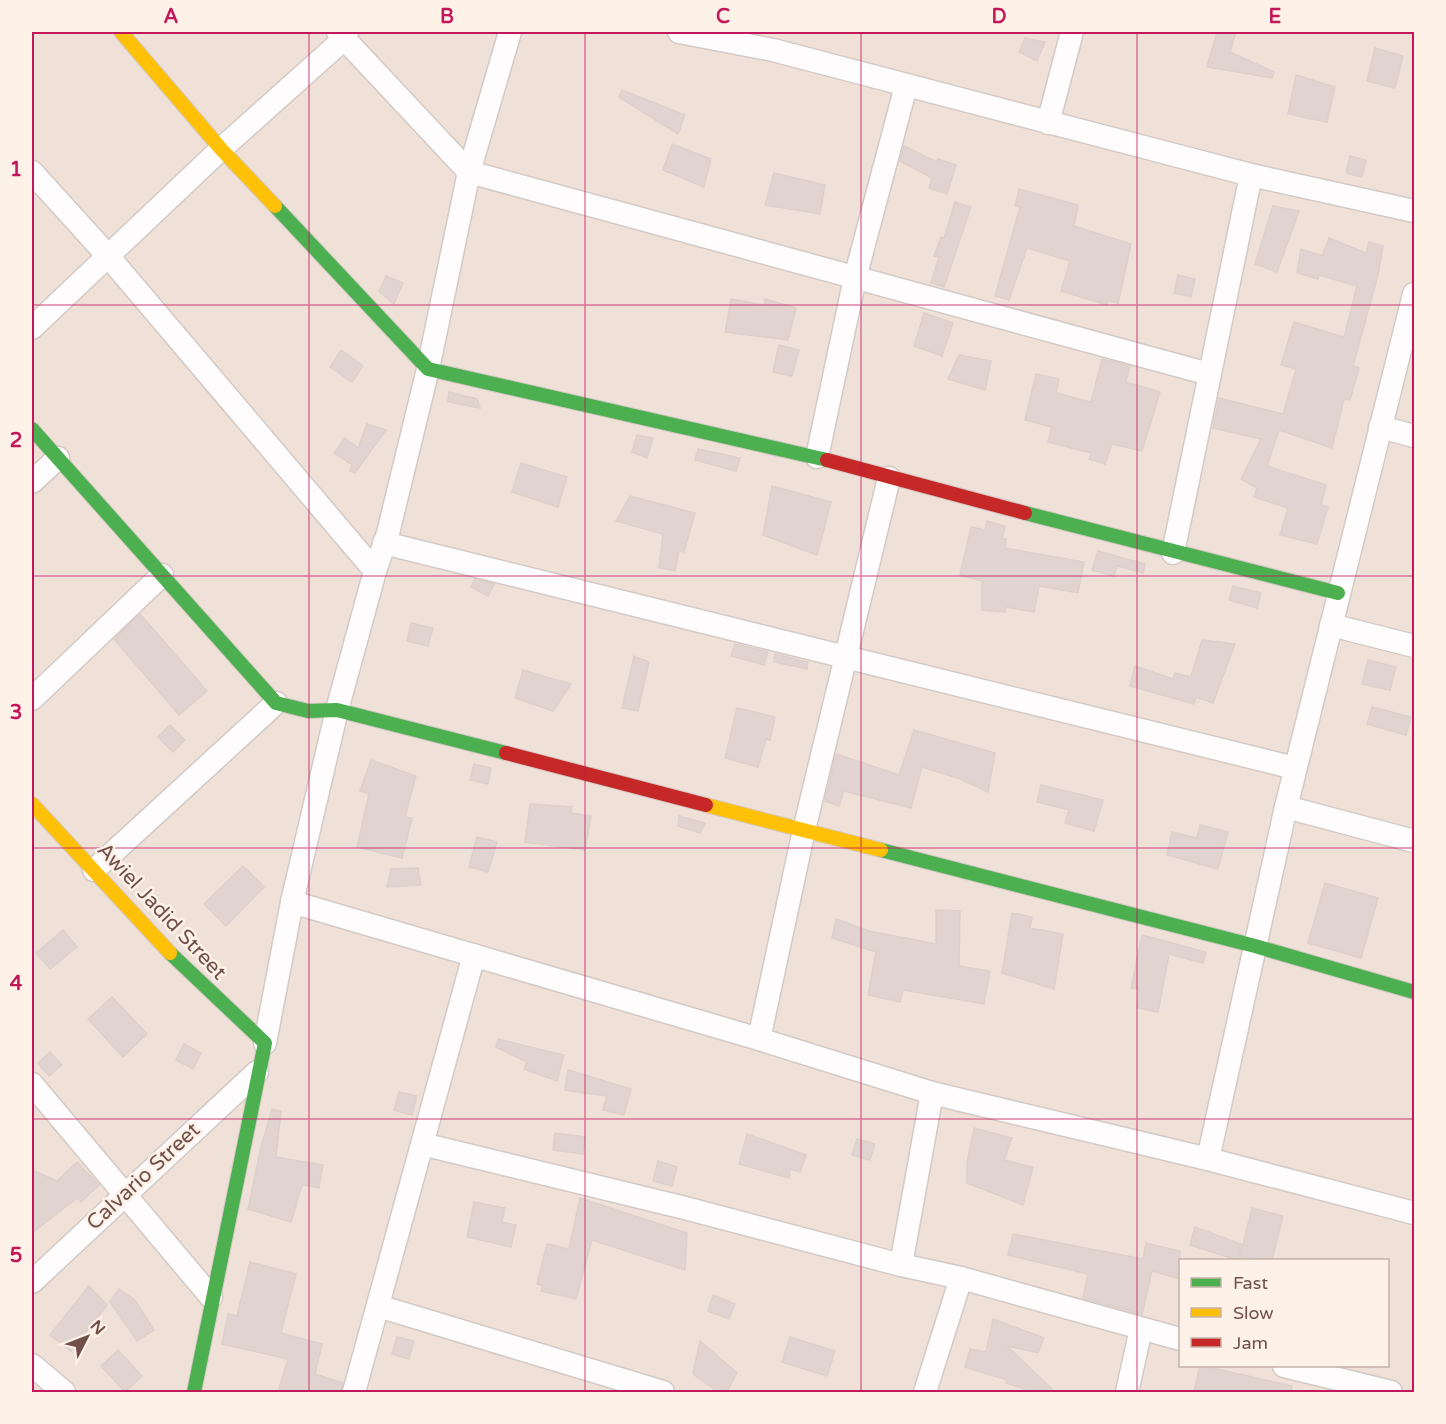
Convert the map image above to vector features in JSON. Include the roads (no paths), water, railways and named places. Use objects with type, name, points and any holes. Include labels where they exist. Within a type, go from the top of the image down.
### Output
[{"type":"street","points":[[122,32],[221,149],[428,369],[817,458],[1173,553],[1338,593]]},
{"type":"street","points":[[194,1392],[257,1072],[266,1043],[292,902],[337,710],[384,543],[428,369],[469,172],[510,32]]},
{"type":"street","points":[[1048,123],[1072,32]]},
{"type":"street","points":[[693,33],[773,50],[1251,175],[1414,211]]},
{"type":"street","points":[[32,328],[343,34],[469,172],[1209,374]]},
{"type":"street","points":[[817,458],[855,278],[906,86]]},
{"type":"street","points":[[32,172],[108,256],[375,571]]},
{"type":"street","points":[[1173,553],[1251,175]]},
{"type":"street","points":[[1208,1159],[1295,768],[1414,294]]},
{"type":"street","points":[[1380,428],[1414,436]]},
{"type":"street","points":[[32,429],[276,703],[308,711],[337,710],[1255,946],[1414,992]]},
{"type":"street","points":[[32,482],[58,458]]},
{"type":"street","points":[[759,1039],[804,830],[889,478]]},
{"type":"street","points":[[384,543],[1295,768]]},
{"type":"street","points":[[32,699],[162,575]]},
{"type":"street","points":[[1331,624],[1414,646]]},
{"type":"street","points":[[94,870],[276,703]]},
{"type":"street","name":"Awiel Jadid Street","points":[[32,804],[217,1000],[266,1043]]},
{"type":"street","points":[[1286,807],[1414,841]]},
{"type":"street","points":[[292,902],[759,1039],[932,1093],[1208,1159],[1414,1213]]},
{"type":"street","points":[[354,1392],[474,955]]},
{"type":"street","name":"Calvario Street","points":[[32,1282],[125,1192],[257,1072]]},
{"type":"street","points":[[32,1084],[211,1297]]},
{"type":"street","points":[[901,1265],[932,1093]]},
{"type":"street","points":[[422,1144],[685,1208],[901,1265],[961,1278],[1179,1339]]},
{"type":"street","points":[[925,1392],[961,1278]]},
{"type":"street","points":[[378,1306],[655,1391]]},
{"type":"street","points":[[1127,1392],[1141,1329]]},
{"type":"street","points":[[32,1365],[64,1392]]},
{"type":"street","points":[[1292,1367],[1391,1392]]}]
